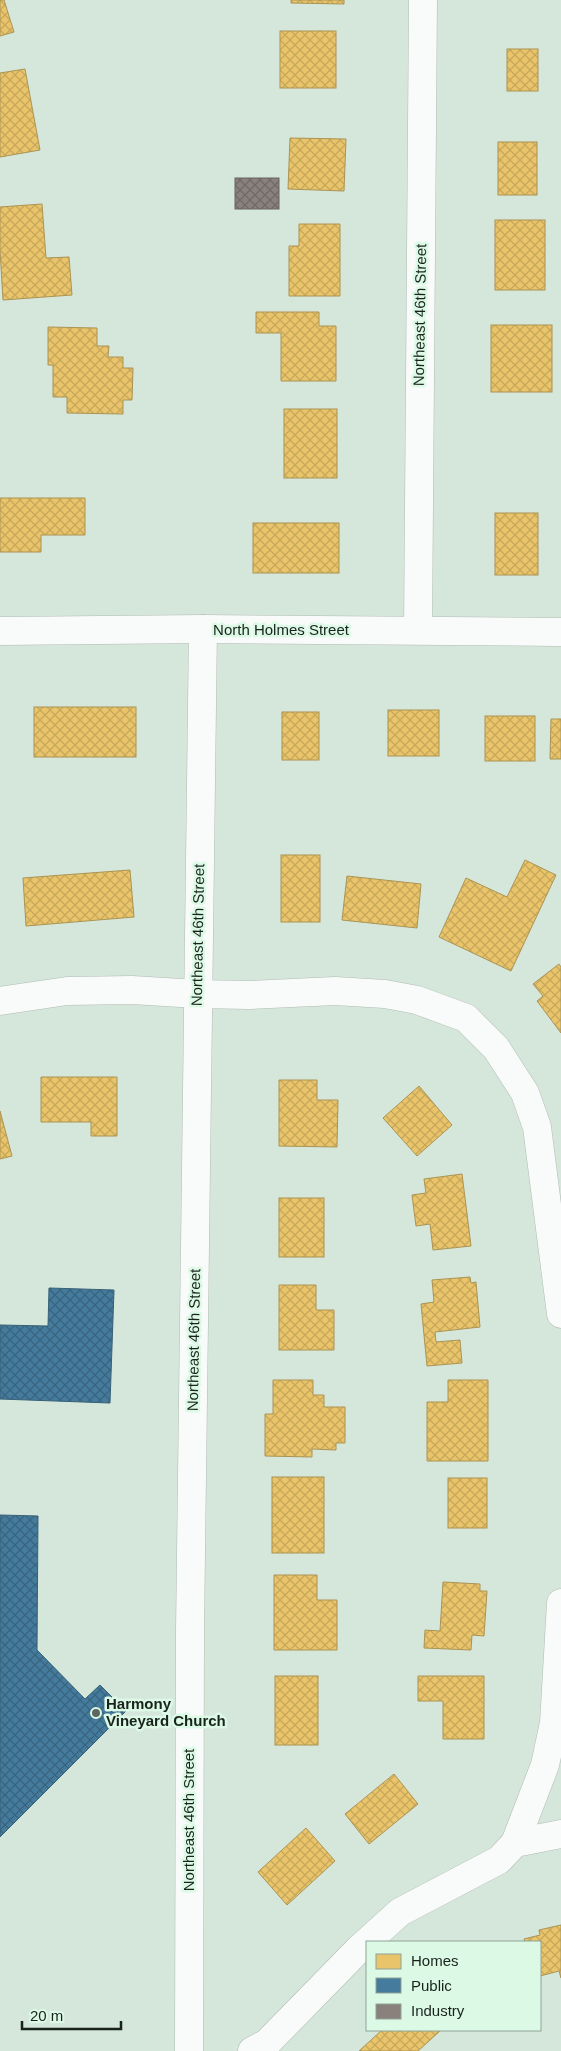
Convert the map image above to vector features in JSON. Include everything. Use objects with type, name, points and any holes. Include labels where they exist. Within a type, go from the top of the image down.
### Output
[{"type":"street","name":"Northeast 46th Street","points":[[418,630],[423,0]]},
{"type":"street","name":"Northeast 46th Street","points":[[189,2051],[190,1631],[203,629]]},
{"type":"street","name":"North Holmes Street","points":[[0,631],[203,629],[561,632]]},
{"type":"street","points":[[0,1001],[66,991],[132,990],[249,995],[335,991],[385,994],[417,1000],[466,1018],[496,1048],[525,1093],[537,1127],[561,1314]]},
{"type":"street","points":[[368,1941],[400,1912],[499,1860],[515,1843],[545,1765],[555,1750],[561,1603]]},
{"type":"street","points":[[515,1843],[561,1834]]},
{"type":"street","points":[[262,2048],[366,1943]]},
{"type":"building: Homes","points":[[0,0],[4,0],[14,32],[0,36]]},
{"type":"building: Homes","points":[[291,0],[344,0],[344,4],[291,3]]},
{"type":"building: Homes","points":[[280,31],[336,31],[336,88],[280,88]]},
{"type":"building: Homes","points":[[507,49],[538,49],[538,91],[507,91]]},
{"type":"building: Homes","points":[[25,69],[40,150],[0,157],[0,73]]},
{"type":"building: Homes","points":[[290,138],[346,139],[344,191],[288,189]]},
{"type":"building: Homes","points":[[498,142],[537,142],[537,195],[498,195]]},
{"type":"building: Homes","points":[[42,204],[46,258],[69,257],[72,295],[3,300],[0,207]]},
{"type":"building: Homes","points":[[495,220],[545,220],[545,290],[495,290]]},
{"type":"building: Homes","points":[[299,224],[340,224],[340,296],[289,296],[289,246],[299,246]]},
{"type":"building: Homes","points":[[256,312],[319,312],[319,326],[336,326],[336,381],[281,381],[281,333],[256,333]]},
{"type":"building: Homes","points":[[491,325],[552,325],[552,392],[491,392]]},
{"type":"building: Homes","points":[[48,327],[97,328],[97,346],[109,346],[108,357],[123,357],[123,368],[133,368],[132,400],[123,400],[123,414],[67,413],[67,397],[53,397],[53,365],[48,365]]},
{"type":"building: Homes","points":[[284,409],[337,409],[337,478],[284,478]]},
{"type":"building: Homes","points":[[0,498],[85,498],[85,535],[41,535],[41,552],[0,552]]},
{"type":"building: Homes","points":[[495,513],[538,513],[538,575],[495,575]]},
{"type":"building: Homes","points":[[253,523],[339,523],[339,573],[253,573]]},
{"type":"building: Homes","points":[[34,707],[136,707],[136,757],[34,757]]},
{"type":"building: Homes","points":[[388,710],[439,710],[439,756],[388,756]]},
{"type":"building: Homes","points":[[282,712],[319,712],[319,760],[282,760]]},
{"type":"building: Homes","points":[[485,716],[535,716],[535,761],[485,761]]},
{"type":"building: Homes","points":[[551,719],[561,719],[561,759],[550,759]]},
{"type":"building: Homes","points":[[281,855],[320,855],[320,922],[281,922]]},
{"type":"building: Homes","points":[[525,860],[556,875],[511,971],[439,937],[466,878],[507,897]]},
{"type":"building: Homes","points":[[130,870],[134,917],[26,926],[23,878]]},
{"type":"building: Homes","points":[[347,876],[421,884],[417,928],[342,920]]},
{"type":"building: Homes","points":[[559,964],[561,967],[561,1033],[537,1001],[543,996],[533,984]]},
{"type":"building: Homes","points":[[41,1077],[117,1077],[117,1136],[91,1136],[91,1122],[41,1122]]},
{"type":"building: Homes","points":[[279,1080],[317,1080],[317,1100],[338,1100],[337,1147],[279,1146]]},
{"type":"building: Homes","points":[[419,1086],[452,1125],[417,1156],[383,1118]]},
{"type":"building: Homes","points":[[0,1111],[12,1156],[0,1159]]},
{"type":"building: Homes","points":[[462,1174],[471,1246],[433,1250],[430,1224],[416,1226],[412,1195],[426,1193],[424,1179]]},
{"type":"building: Homes","points":[[279,1198],[324,1198],[324,1257],[279,1257]]},
{"type":"building: Homes","points":[[470,1277],[471,1283],[476,1282],[480,1327],[435,1332],[436,1342],[460,1340],[462,1363],[427,1366],[421,1304],[434,1302],[432,1280]]},
{"type":"building: Homes","points":[[279,1285],[316,1285],[316,1310],[334,1310],[334,1350],[279,1350]]},
{"type":"building: Homes","points":[[273,1380],[313,1380],[313,1395],[324,1395],[324,1407],[345,1407],[345,1443],[336,1443],[336,1450],[312,1449],[312,1457],[265,1456],[265,1414],[273,1414]]},
{"type":"building: Homes","points":[[448,1380],[488,1380],[488,1461],[427,1461],[427,1402],[448,1402]]},
{"type":"building: Homes","points":[[272,1477],[324,1477],[324,1553],[272,1553]]},
{"type":"building: Homes","points":[[448,1478],[487,1478],[487,1528],[448,1528]]},
{"type":"building: Homes","points":[[274,1575],[317,1575],[317,1600],[337,1600],[337,1650],[274,1650]]},
{"type":"building: Homes","points":[[443,1582],[480,1584],[480,1591],[487,1591],[484,1636],[472,1635],[471,1650],[424,1648],[425,1630],[440,1631]]},
{"type":"building: Homes","points":[[275,1676],[318,1676],[318,1745],[275,1745]]},
{"type":"building: Homes","points":[[418,1676],[484,1676],[484,1739],[443,1739],[443,1701],[418,1701]]},
{"type":"building: Homes","points":[[394,1774],[418,1804],[369,1844],[345,1814]]},
{"type":"building: Homes","points":[[306,1828],[335,1861],[287,1905],[258,1872]]},
{"type":"building: Homes","points":[[561,1925],[561,1978],[559,1971],[541,1976],[541,1941],[525,1941],[524,1939],[540,1935],[539,1930]]},
{"type":"building: Homes","points":[[381,2031],[440,2031],[418,2051],[359,2051]]},
{"type":"building: Public","points":[[49,1288],[114,1290],[110,1403],[0,1399],[0,1325],[48,1326]]},
{"type":"building: Public","name":"Harmony Vineyard Church","points":[[0,1515],[38,1516],[37,1650],[85,1699],[100,1685],[126,1711],[0,1837]]},
{"type":"building: Industry","points":[[235,178],[279,178],[279,209],[235,209]]},
{"type":"place","name":"Harmony Vineyard Church","points":[[96,1713]]}]
